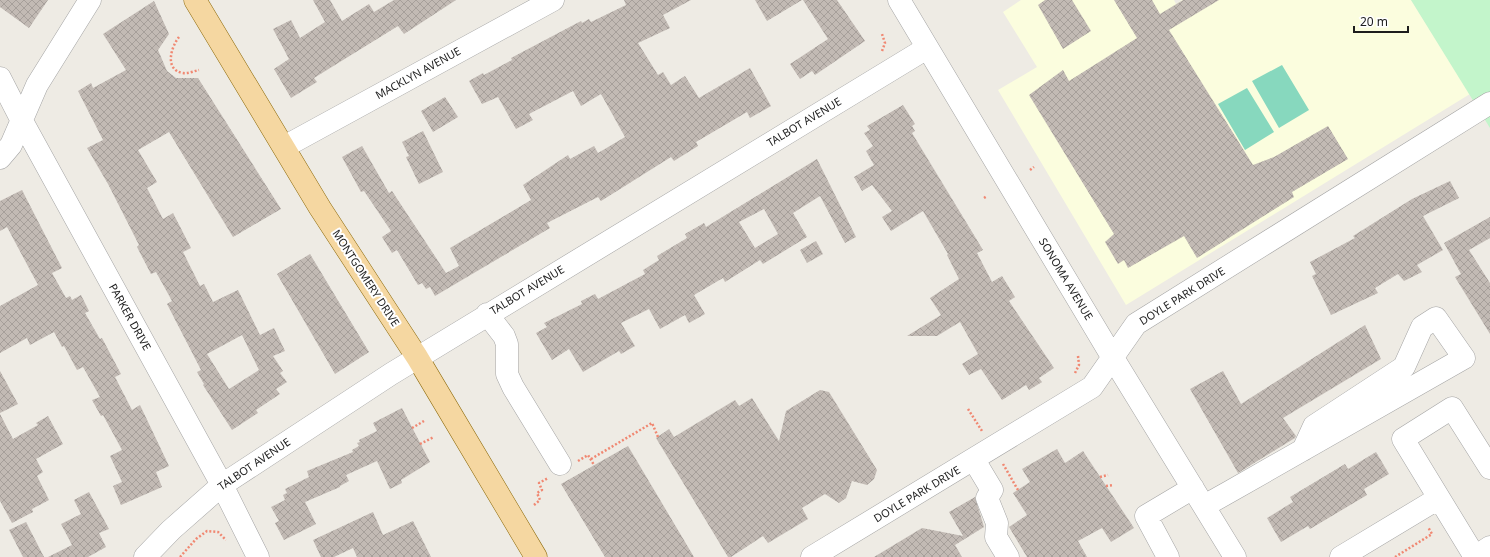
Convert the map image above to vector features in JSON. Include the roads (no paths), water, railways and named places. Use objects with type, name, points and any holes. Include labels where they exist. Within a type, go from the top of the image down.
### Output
[{"type":"main road","name":"MONTGOMERY DRIVE","points":[[195,0],[320,208],[417,357],[535,556]]},
{"type":"street","points":[[0,158],[11,144],[37,85],[90,0]]},
{"type":"street","name":"MACKLYN AVENUE","points":[[284,147],[552,0]]},
{"type":"street","name":"SONOMA AVENUE","points":[[899,0],[1113,358],[1235,557]]},
{"type":"street","name":"TALBOT AVENUE","points":[[145,557],[171,530],[222,484],[417,357],[927,48]]},
{"type":"street","name":"PARKER DRIVE","points":[[0,78],[22,121],[222,484],[258,557]]},
{"type":"street","name":"DOYLE PARK DRIVE","points":[[812,557],[1092,387],[1136,324],[1490,103]]},
{"type":"street","points":[[487,314],[504,336],[507,344],[508,374],[513,387],[560,464]]},
{"type":"street","points":[[1168,557],[1146,516],[1199,497],[1303,450],[1464,358],[1436,318],[1422,328],[1404,367],[1314,426],[1303,450]]},
{"type":"street","points":[[1490,468],[1452,408],[1403,439],[1475,556],[1490,547]]},
{"type":"street","points":[[974,460],[992,490],[987,498],[997,523],[996,537],[1008,557]]},
{"type":"street","points":[[1341,557],[1439,498]]}]
